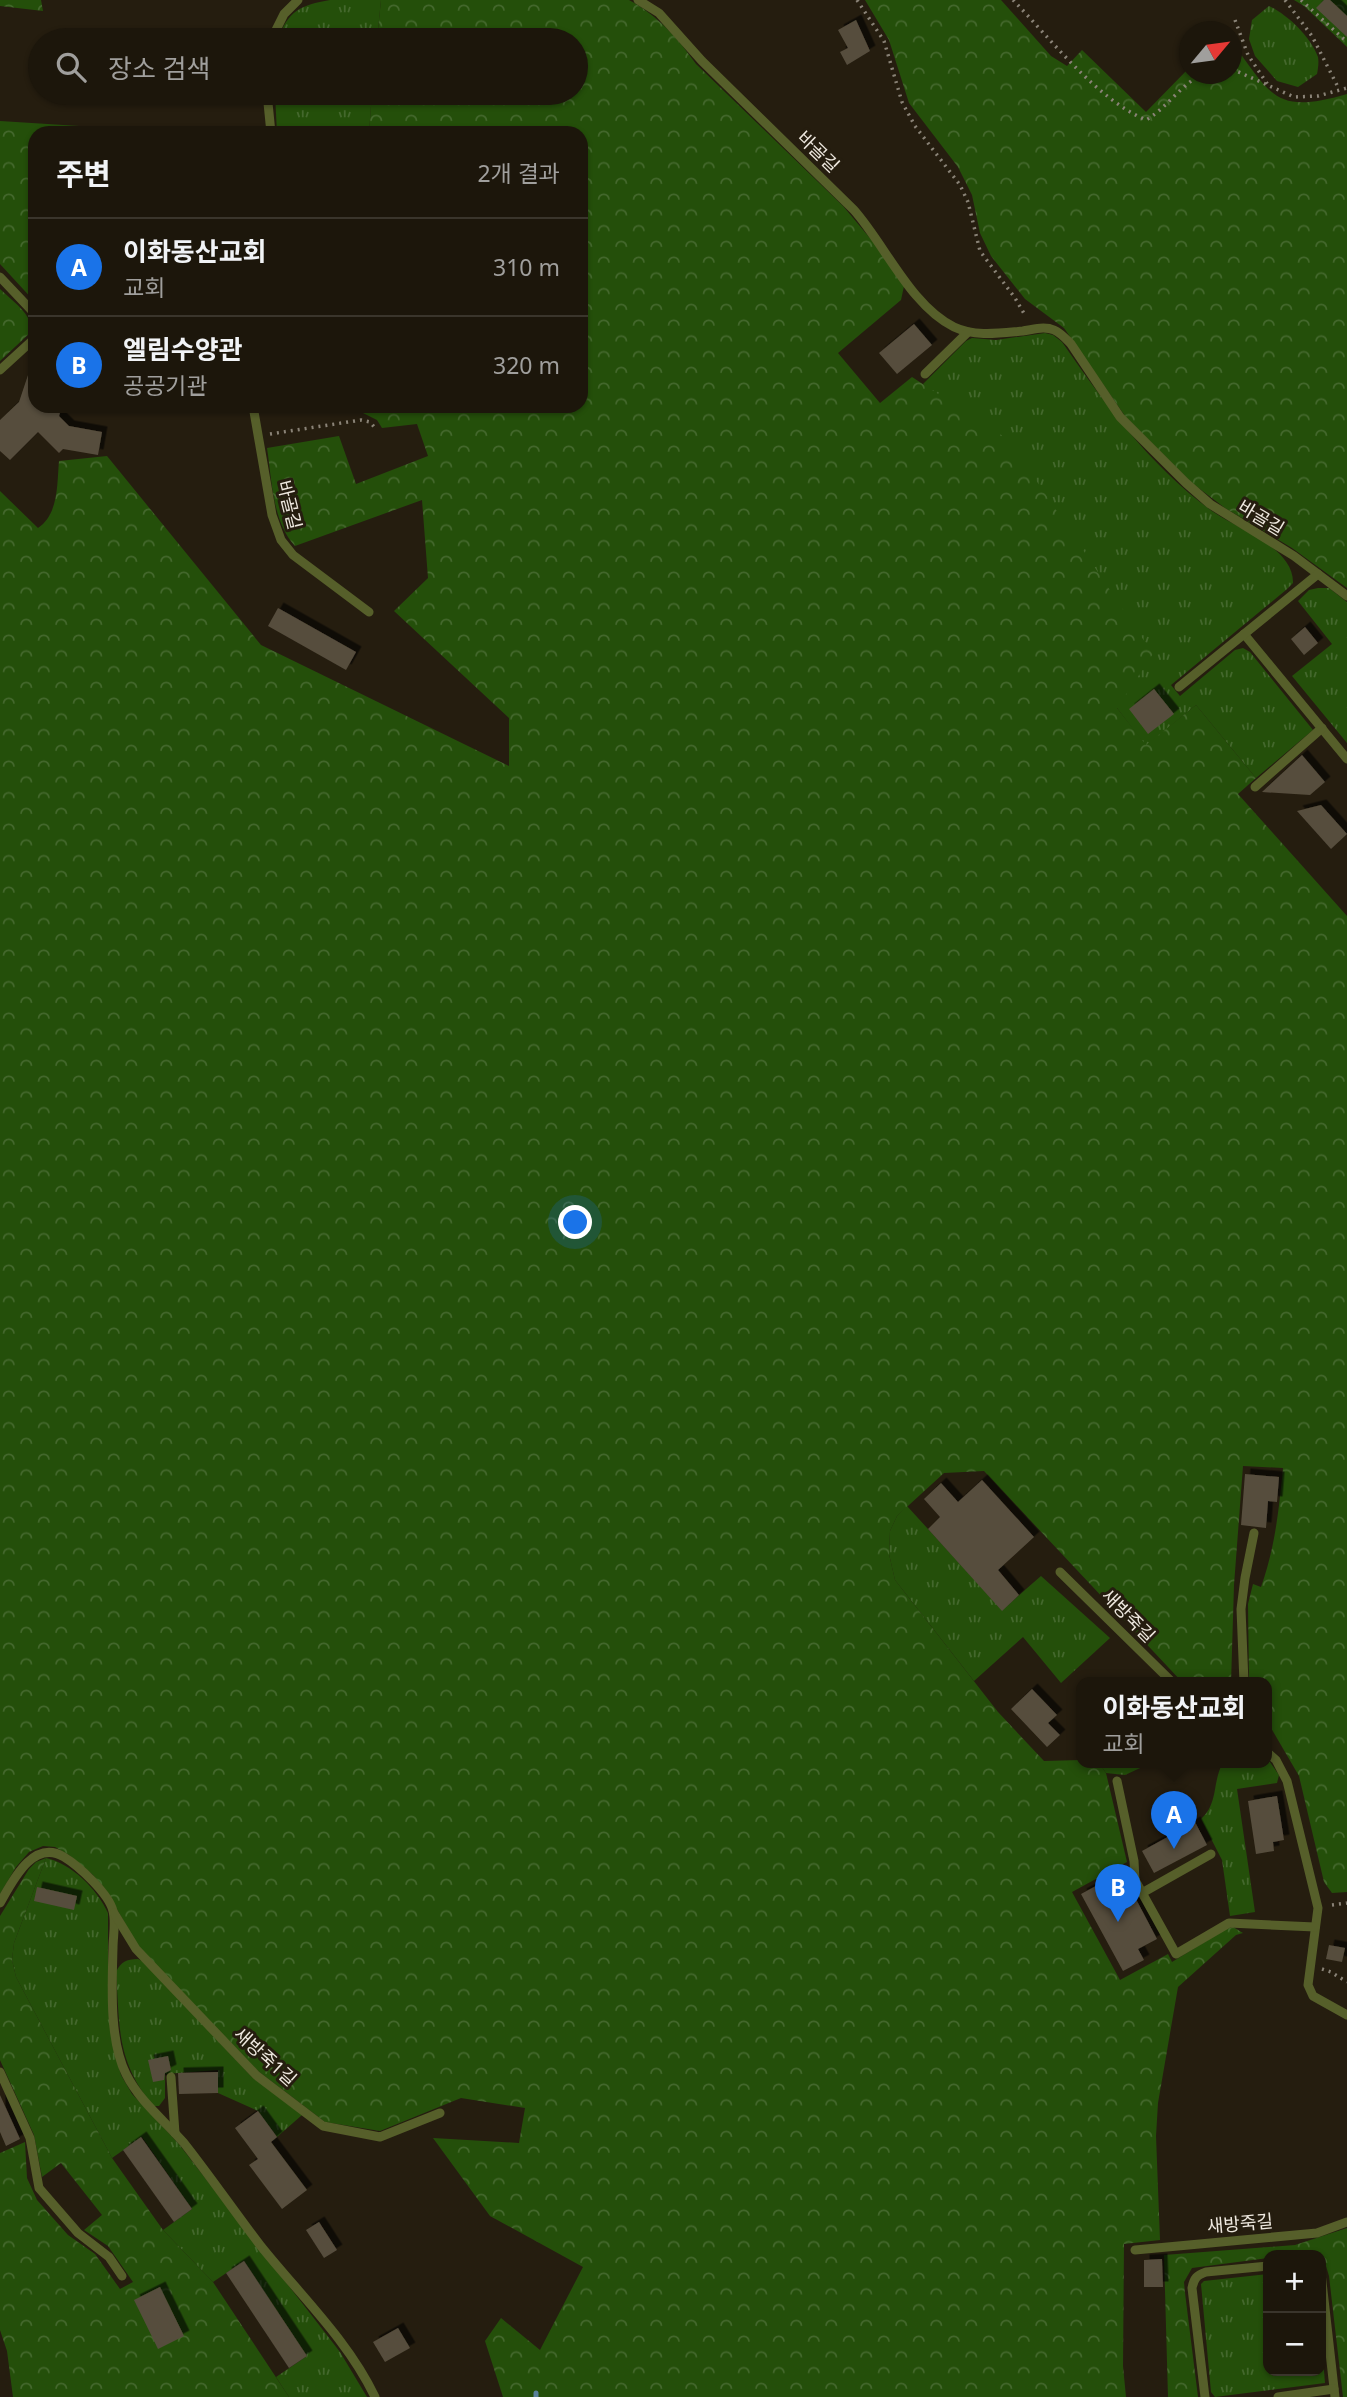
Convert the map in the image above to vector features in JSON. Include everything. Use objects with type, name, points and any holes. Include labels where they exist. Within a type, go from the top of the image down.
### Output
[{"type":"lane","points":[[277,28],[284,14],[298,0]]},
{"type":"lane","name":"바골길","points":[[638,0],[659,13],[702,61],[854,210],[927,307],[943,321],[968,331],[989,334],[1053,329],[1061,334],[1071,344],[1120,417],[1209,505],[1293,556],[1347,596]]},
{"type":"lane","points":[[268,105],[270,126]]},
{"type":"lane","points":[[0,277],[28,307]]},
{"type":"lane","points":[[925,374],[968,331]]},
{"type":"lane","points":[[0,370],[28,344]]},
{"type":"lane","name":"바골길","points":[[254,413],[272,516],[281,540],[293,555],[369,612]]},
{"type":"lane","points":[[1179,687],[1318,574]]},
{"type":"lane","points":[[1244,634],[1347,759]]},
{"type":"lane","points":[[1255,787],[1322,728]]},
{"type":"lane","points":[[1244,1677],[1241,1609],[1254,1533]]},
{"type":"lane","name":"새방죽길","points":[[1060,1572],[1167,1677]]},
{"type":"lane","points":[[1272,1756],[1287,1781],[1318,1908],[1308,1985],[1313,1996],[1347,2015]]},
{"type":"lane","points":[[1117,1781],[1134,1861],[1135,1880],[1176,1954],[1229,1923],[1315,1927]]},
{"type":"lane","name":"새방죽1길","points":[[0,1903],[20,1870],[33,1858],[43,1852],[64,1857],[89,1877],[103,1894],[136,1949],[256,2075],[323,2126],[380,2137],[440,2113]]},
{"type":"lane","points":[[1142,1893],[1211,1854]]},
{"type":"lane","points":[[113,1911],[113,2005],[116,2040],[125,2072],[140,2097],[174,2133],[347,2350],[375,2397]]},
{"type":"lane","points":[[0,2072],[30,2138],[39,2188],[78,2233],[108,2257],[122,2276]]},
{"type":"lane","points":[[171,2077],[174,2133]]},
{"type":"lane","name":"새방죽길","points":[[1135,2250],[1317,2233],[1347,2222]]},
{"type":"lane","points":[[1205,2397],[1192,2288],[1194,2279],[1198,2274],[1206,2272],[1263,2266]]},
{"type":"lane","points":[[1278,2397],[1334,2393],[1325,2313]]},
{"type":"path","points":[[858,0],[884,41],[902,102],[915,126],[960,185],[968,202],[980,251],[1025,314],[1028,330]]},
{"type":"path","points":[[1013,0],[1088,79],[1133,115],[1146,120],[1188,84]]},
{"type":"path","points":[[1285,0],[1312,36],[1339,89]]},
{"type":"path","points":[[1301,0],[1347,42]]},
{"type":"path","points":[[1235,20],[1248,55],[1269,87]]},
{"type":"path","points":[[1242,74],[1294,97],[1318,96],[1347,88]]},
{"type":"path","points":[[258,436],[361,420],[370,422],[376,429]]},
{"type":"path","points":[[1310,1967],[1331,1972],[1347,1982]]},
{"type":"green space","points":[[0,0],[41,0],[43,11],[0,6]]},
{"type":"green space","points":[[330,0],[381,0],[378,28],[283,28],[296,11]]},
{"type":"green space","points":[[381,0],[629,0],[666,28],[696,64],[843,206],[874,243],[904,286],[901,300],[838,353],[880,403],[912,377],[1009,440],[1153,654],[1117,708],[1146,745],[1196,705],[1256,778],[1238,794],[1347,916],[1347,1892],[1332,1893],[1324,1882],[1299,1776],[1272,1730],[1272,1677],[1249,1677],[1248,1604],[1253,1584],[1261,1587],[1270,1558],[1283,1468],[1243,1466],[1234,1585],[1231,1677],[1177,1677],[984,1471],[944,1473],[897,1516],[890,1531],[889,1554],[895,1580],[998,1712],[1044,1761],[1076,1760],[1076,1768],[1102,1768],[1106,1773],[1127,1862],[1072,1892],[1120,1980],[1168,1954],[1172,1962],[1226,1929],[1233,1927],[1243,1933],[1236,1935],[1178,1987],[1158,2103],[1156,2136],[1160,2240],[1124,2244],[1123,2366],[1126,2397],[503,2397],[485,2341],[501,2318],[540,2350],[583,2267],[490,2216],[433,2138],[519,2143],[525,2108],[461,2098],[380,2131],[325,2122],[258,2071],[138,1946],[106,1890],[69,1855],[55,1847],[43,1846],[29,1852],[16,1867],[0,1894],[0,491],[38,528],[50,515],[53,506],[59,461],[107,456],[261,645],[509,766],[509,718],[394,611],[428,578],[422,500],[295,546],[287,536],[277,512],[267,448],[339,436],[356,484],[428,456],[417,424],[382,428],[377,420],[363,413],[588,413],[588,126],[370,126],[371,105],[588,105],[588,28],[378,28]]},
{"type":"green space","points":[[865,0],[1001,0],[1051,56],[1067,66],[1082,50],[1146,112],[1179,78],[1179,84],[1242,84],[1242,56],[1267,88],[1290,101],[1323,100],[1347,94],[1347,588],[1292,548],[1225,508],[1192,483],[1125,416],[1064,328],[1025,299],[991,256],[980,233],[972,195],[958,167],[909,103],[889,40]]},
{"type":"green space","points":[[1294,0],[1347,0],[1347,47],[1304,6]]},
{"type":"green space","points":[[1269,6],[1298,27],[1310,41],[1318,57],[1317,74],[1298,87],[1277,81],[1255,56],[1249,39],[1252,20]]},
{"type":"green space","points":[[276,105],[371,105],[370,126],[277,126]]},
{"type":"green space","points":[[0,121],[79,126],[28,126],[28,294],[0,264]]},
{"type":"green space","points":[[0,289],[28,318],[28,335],[0,361]]},
{"type":"green space","points":[[1045,333],[1062,342],[1112,411],[1168,474],[1212,511],[1274,549],[1291,570],[1293,583],[1286,590],[1171,685],[1180,696],[1235,650],[1243,648],[1250,652],[1313,730],[1256,778],[1196,705],[1146,746],[1117,708],[923,384],[972,338],[996,340]]},
{"type":"green space","points":[[1329,588],[1347,602],[1347,743],[1292,676],[1332,644],[1298,601],[1309,590]]},
{"type":"green space","points":[[907,1506],[1002,1610],[1041,1576],[1110,1638],[1061,1683],[1023,1637],[974,1681],[895,1580],[889,1554],[890,1531],[897,1516]]},
{"type":"green space","points":[[1272,1765],[1279,1775],[1277,1783],[1237,1789],[1255,1912],[1230,1916],[1222,1860],[1201,1819],[1213,1799],[1220,1770],[1272,1768]]},
{"type":"green space","points":[[1102,1768],[1140,1768],[1125,1775],[1106,1773]]},
{"type":"green space","points":[[46,1858],[65,1866],[83,1879],[108,1913],[108,1996],[115,2053],[121,2075],[132,2094],[178,2143],[340,2352],[367,2397],[289,2397],[276,2377],[307,2356],[244,2261],[213,2282],[163,2230],[192,2209],[142,2137],[112,2158],[16,1977],[12,1960],[14,1943]]},
{"type":"green space","points":[[46,1858],[14,1943],[12,1960],[16,1977],[112,2158],[163,2230],[213,2282],[289,2397],[13,2397],[7,2351],[0,2330],[0,2153],[25,2142],[27,2178],[37,2200],[68,2235],[95,2254],[120,2289],[133,2282],[108,2246],[84,2230],[102,2215],[61,2163],[42,2177],[34,2135],[0,2060],[0,1916],[29,1869]]},
{"type":"green space","points":[[138,1959],[144,1962],[252,2077],[302,2115],[277,2137],[258,2111],[218,2093],[218,2070],[165,2074],[165,2098],[159,2106],[153,2106],[132,2074],[120,2027],[116,1972],[124,1962]]},
{"type":"green space","points":[[1347,2228],[1347,2397],[1343,2397],[1326,2250],[1263,2250],[1263,2259],[1192,2268],[1184,2282],[1198,2397],[1168,2397],[1164,2255],[1295,2245]]},
{"type":"green space","points":[[1263,2275],[1263,2376],[1324,2376],[1325,2383],[1215,2397],[1211,2392],[1201,2284],[1204,2281]]},
{"type":"building","points":[[1324,0],[1330,0],[1347,16],[1347,37],[1316,8]]},
{"type":"building","points":[[856,20],[870,51],[847,65],[840,52],[848,48],[838,30]]},
{"type":"building","points":[[914,324],[932,345],[897,374],[879,353]]},
{"type":"building","points":[[28,375],[28,413],[60,413],[59,416],[69,426],[102,432],[98,455],[63,449],[59,453],[38,432],[10,460],[0,451],[0,420],[19,402]]},
{"type":"building","points":[[278,608],[356,652],[346,670],[268,626]]},
{"type":"building","points":[[1305,627],[1318,643],[1304,655],[1291,639]]},
{"type":"building","points":[[1154,689],[1174,714],[1148,734],[1129,709]]},
{"type":"building","points":[[1302,755],[1325,782],[1310,795],[1262,792]]},
{"type":"building","points":[[1321,805],[1347,834],[1331,849],[1297,811]]},
{"type":"building","points":[[1245,1474],[1279,1477],[1277,1502],[1268,1501],[1266,1528],[1241,1525]]},
{"type":"building","points":[[982,1480],[1034,1537],[998,1570],[1019,1595],[1002,1611],[928,1529],[940,1517],[924,1499],[941,1483],[958,1502]]},
{"type":"building","points":[[1032,1689],[1057,1715],[1048,1723],[1060,1735],[1047,1747],[1011,1709]]},
{"type":"building","points":[[1277,1796],[1284,1840],[1273,1842],[1274,1851],[1256,1854],[1248,1801]]},
{"type":"building","points":[[1195,1822],[1207,1845],[1154,1873],[1142,1851]]},
{"type":"building","points":[[1109,1879],[1115,1891],[1128,1884],[1157,1939],[1138,1949],[1144,1960],[1123,1971],[1081,1894]]},
{"type":"building","points":[[37,1887],[77,1896],[74,1910],[34,1901]]},
{"type":"building","points":[[1329,1945],[1345,1948],[1342,1962],[1326,1959]]},
{"type":"building","points":[[168,2056],[171,2070],[165,2073],[164,2080],[153,2082],[148,2060]]},
{"type":"building","points":[[218,2072],[218,2093],[179,2094],[178,2073]]},
{"type":"building","points":[[0,2095],[20,2139],[6,2146],[0,2132]]},
{"type":"building","points":[[258,2111],[277,2137],[271,2142],[307,2190],[282,2209],[249,2165],[258,2159],[235,2128]]},
{"type":"building","points":[[141,2137],[192,2209],[174,2222],[123,2150]]},
{"type":"building","points":[[319,2222],[337,2250],[324,2258],[306,2230]]},
{"type":"building","points":[[1162,2259],[1163,2287],[1144,2287],[1144,2260]]},
{"type":"building","points":[[244,2261],[307,2356],[289,2368],[226,2273]]},
{"type":"building","points":[[160,2287],[184,2336],[158,2349],[134,2300]]},
{"type":"building","points":[[398,2328],[410,2348],[385,2362],[373,2342]]},
{"type":"place","name":"이화동산교회","points":[[1174,1849]]},
{"type":"place","name":"엘림수양관","points":[[1118,1922]]}]
